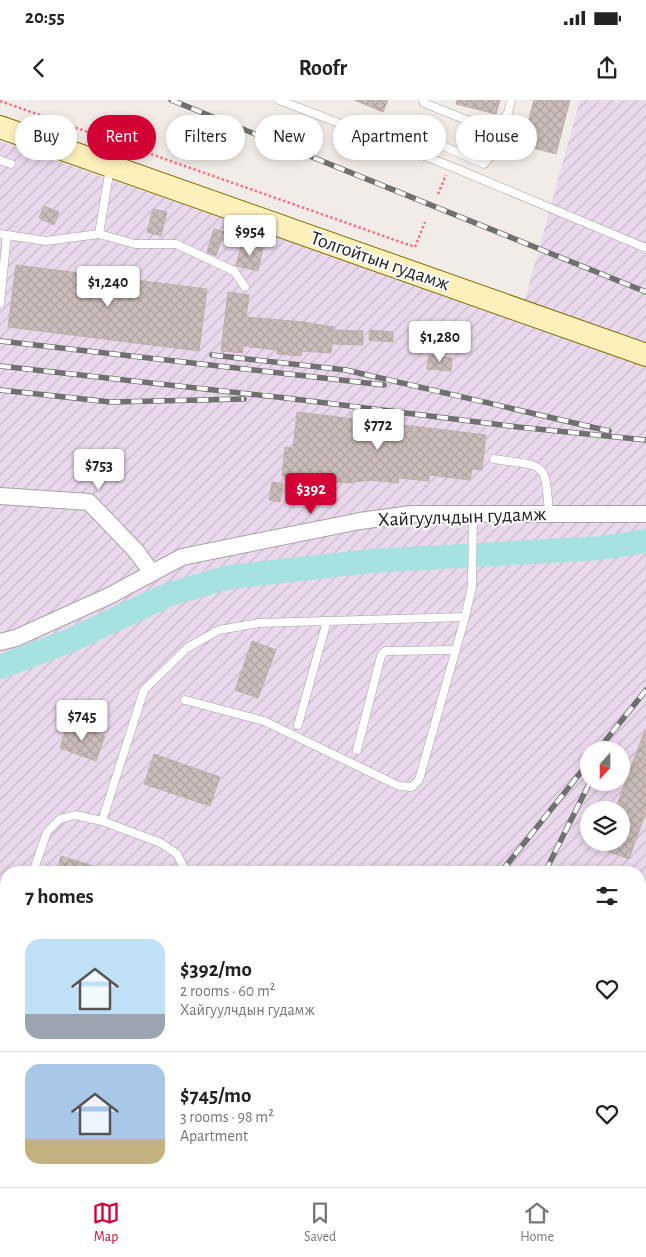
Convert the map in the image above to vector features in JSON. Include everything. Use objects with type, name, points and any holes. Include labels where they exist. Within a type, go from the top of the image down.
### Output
[{"type":"main road","name":"Толгойтын гудамж","points":[[0,127],[646,355]]},
{"type":"street","points":[[0,496],[89,502],[136,550],[152,573]]},
{"type":"street","name":"Хайгуулчдын гудамж","points":[[0,642],[16,638],[182,557],[360,521],[411,514],[646,514]]},
{"type":"lane","points":[[279,100],[333,121]]},
{"type":"lane","points":[[423,100],[424,103],[456,116]]},
{"type":"lane","points":[[506,115],[511,100]]},
{"type":"lane","points":[[0,160],[11,164]]},
{"type":"lane","points":[[434,160],[646,248]]},
{"type":"lane","points":[[475,160],[484,164],[487,160]]},
{"type":"lane","points":[[99,234],[111,166]]},
{"type":"lane","points":[[0,303],[4,235],[46,241],[99,234],[135,244],[176,244],[234,271],[245,287]]},
{"type":"lane","points":[[494,459],[538,466],[544,471],[549,514]]},
{"type":"lane","points":[[185,700],[264,721],[399,786],[412,788],[419,780],[465,617],[474,563],[473,515]]},
{"type":"lane","points":[[102,821],[144,690],[187,648],[219,630],[259,624],[465,617]]},
{"type":"lane","points":[[298,725],[327,621]]},
{"type":"lane","points":[[357,750],[381,656],[385,651],[456,650]]},
{"type":"lane","points":[[35,866],[47,832],[60,819],[75,815],[102,821],[161,843],[177,854],[183,866]]},
{"type":"path","points":[[0,101],[415,247],[426,222]]},
{"type":"path","points":[[438,194],[450,166]]},
{"type":"shaded area","points":[[580,100],[646,100],[646,866],[0,866],[0,141],[15,146],[15,160],[55,160],[519,321]]},
{"type":"building","points":[[354,100],[388,100],[383,112]]},
{"type":"building","points":[[457,100],[500,100],[496,114],[456,104]]},
{"type":"building","points":[[534,100],[570,100],[556,154],[537,149],[537,115],[530,115]]},
{"type":"building","points":[[44,206],[59,212],[54,225],[39,218]]},
{"type":"building","points":[[153,209],[167,212],[161,236],[147,232]]},
{"type":"building","points":[[214,229],[224,232],[216,256],[207,252]]},
{"type":"building","points":[[242,242],[263,248],[258,271],[236,266]]},
{"type":"building","points":[[16,265],[207,289],[199,351],[8,327]]},
{"type":"building","points":[[228,292],[249,295],[246,317],[304,322],[334,327],[334,330],[363,331],[363,345],[332,344],[331,353],[302,351],[301,356],[277,354],[277,350],[243,346],[243,353],[221,351]]},
{"type":"building","points":[[370,330],[393,332],[393,342],[369,340]]},
{"type":"building","points":[[429,355],[452,358],[451,371],[427,369]]},
{"type":"building","points":[[297,412],[486,435],[482,470],[472,469],[470,480],[429,475],[429,481],[399,478],[398,483],[371,480],[347,483],[282,476],[285,447],[293,448]]},
{"type":"building","points":[[272,482],[283,484],[280,502],[269,500]]},
{"type":"building","points":[[252,641],[276,650],[258,698],[235,690]]},
{"type":"building","points":[[68,724],[105,736],[96,761],[60,748]]},
{"type":"building","points":[[645,730],[646,812],[629,859],[607,851],[630,851],[630,801],[618,801],[622,791],[630,791],[630,770]]},
{"type":"building","points":[[154,754],[220,777],[210,806],[144,784]]},
{"type":"building","points":[[61,856],[93,866],[58,866]]},
{"type":"waterway","points":[[0,667],[71,640],[170,594],[229,577],[371,561],[602,548],[646,541]]},
{"type":"railway","points":[[171,100],[646,292]]},
{"type":"railway","points":[[0,341],[384,385]]},
{"type":"railway","points":[[212,355],[346,370],[609,431]]},
{"type":"railway","points":[[0,366],[286,398],[518,427],[646,440]]},
{"type":"railway","points":[[0,390],[111,402],[244,399]]},
{"type":"railway","points":[[605,741],[646,690]]},
{"type":"railway","points":[[506,866],[580,773]]},
{"type":"railway","points":[[548,866],[586,791]]}]
